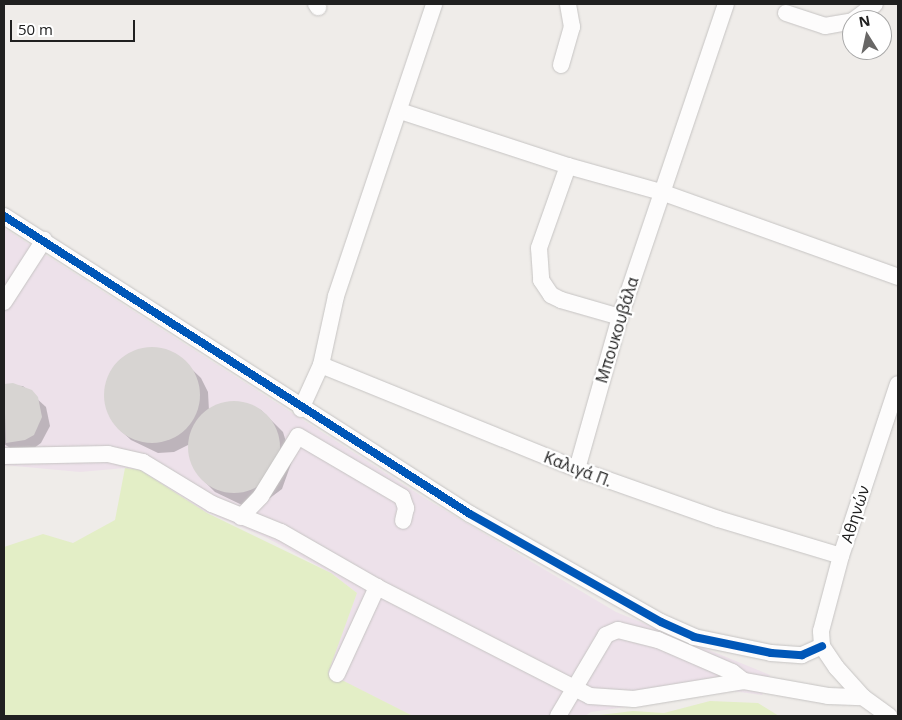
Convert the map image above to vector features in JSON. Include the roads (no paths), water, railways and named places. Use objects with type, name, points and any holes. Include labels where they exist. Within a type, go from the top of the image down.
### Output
[{"type":"street","points":[[301,409],[321,365],[336,296],[400,111],[434,4]]},
{"type":"street","points":[[561,65],[572,26],[568,4]]},
{"type":"street","name":"Μπουκουβάλα","points":[[577,469],[620,317],[726,4]]},
{"type":"street","points":[[786,13],[825,26],[842,22]]},
{"type":"street","points":[[400,111],[568,166],[661,192],[898,277]]},
{"type":"street","points":[[568,166],[540,248],[541,280],[551,295],[561,300],[620,317]]},
{"type":"street","points":[[4,216],[44,240],[301,409],[470,514],[661,622],[694,637],[771,653],[802,655],[822,646],[836,667],[863,697],[889,716]]},
{"type":"street","points":[[4,302],[44,240]]},
{"type":"street","name":"Καλιγά Π.","points":[[321,365],[577,469],[718,519],[841,556]]},
{"type":"street","name":"Αθηνών","points":[[822,646],[822,619],[898,384]]},
{"type":"street","points":[[241,517],[261,496],[298,436],[402,497],[406,508],[403,521]]},
{"type":"street","points":[[4,456],[108,454],[143,462],[212,504],[281,532],[377,587],[574,690],[604,699],[634,699],[744,681],[828,696],[863,697]]},
{"type":"street","points":[[337,674],[377,587]]},
{"type":"street","points":[[558,716],[606,635],[618,630],[658,640],[732,672],[744,681]]}]
